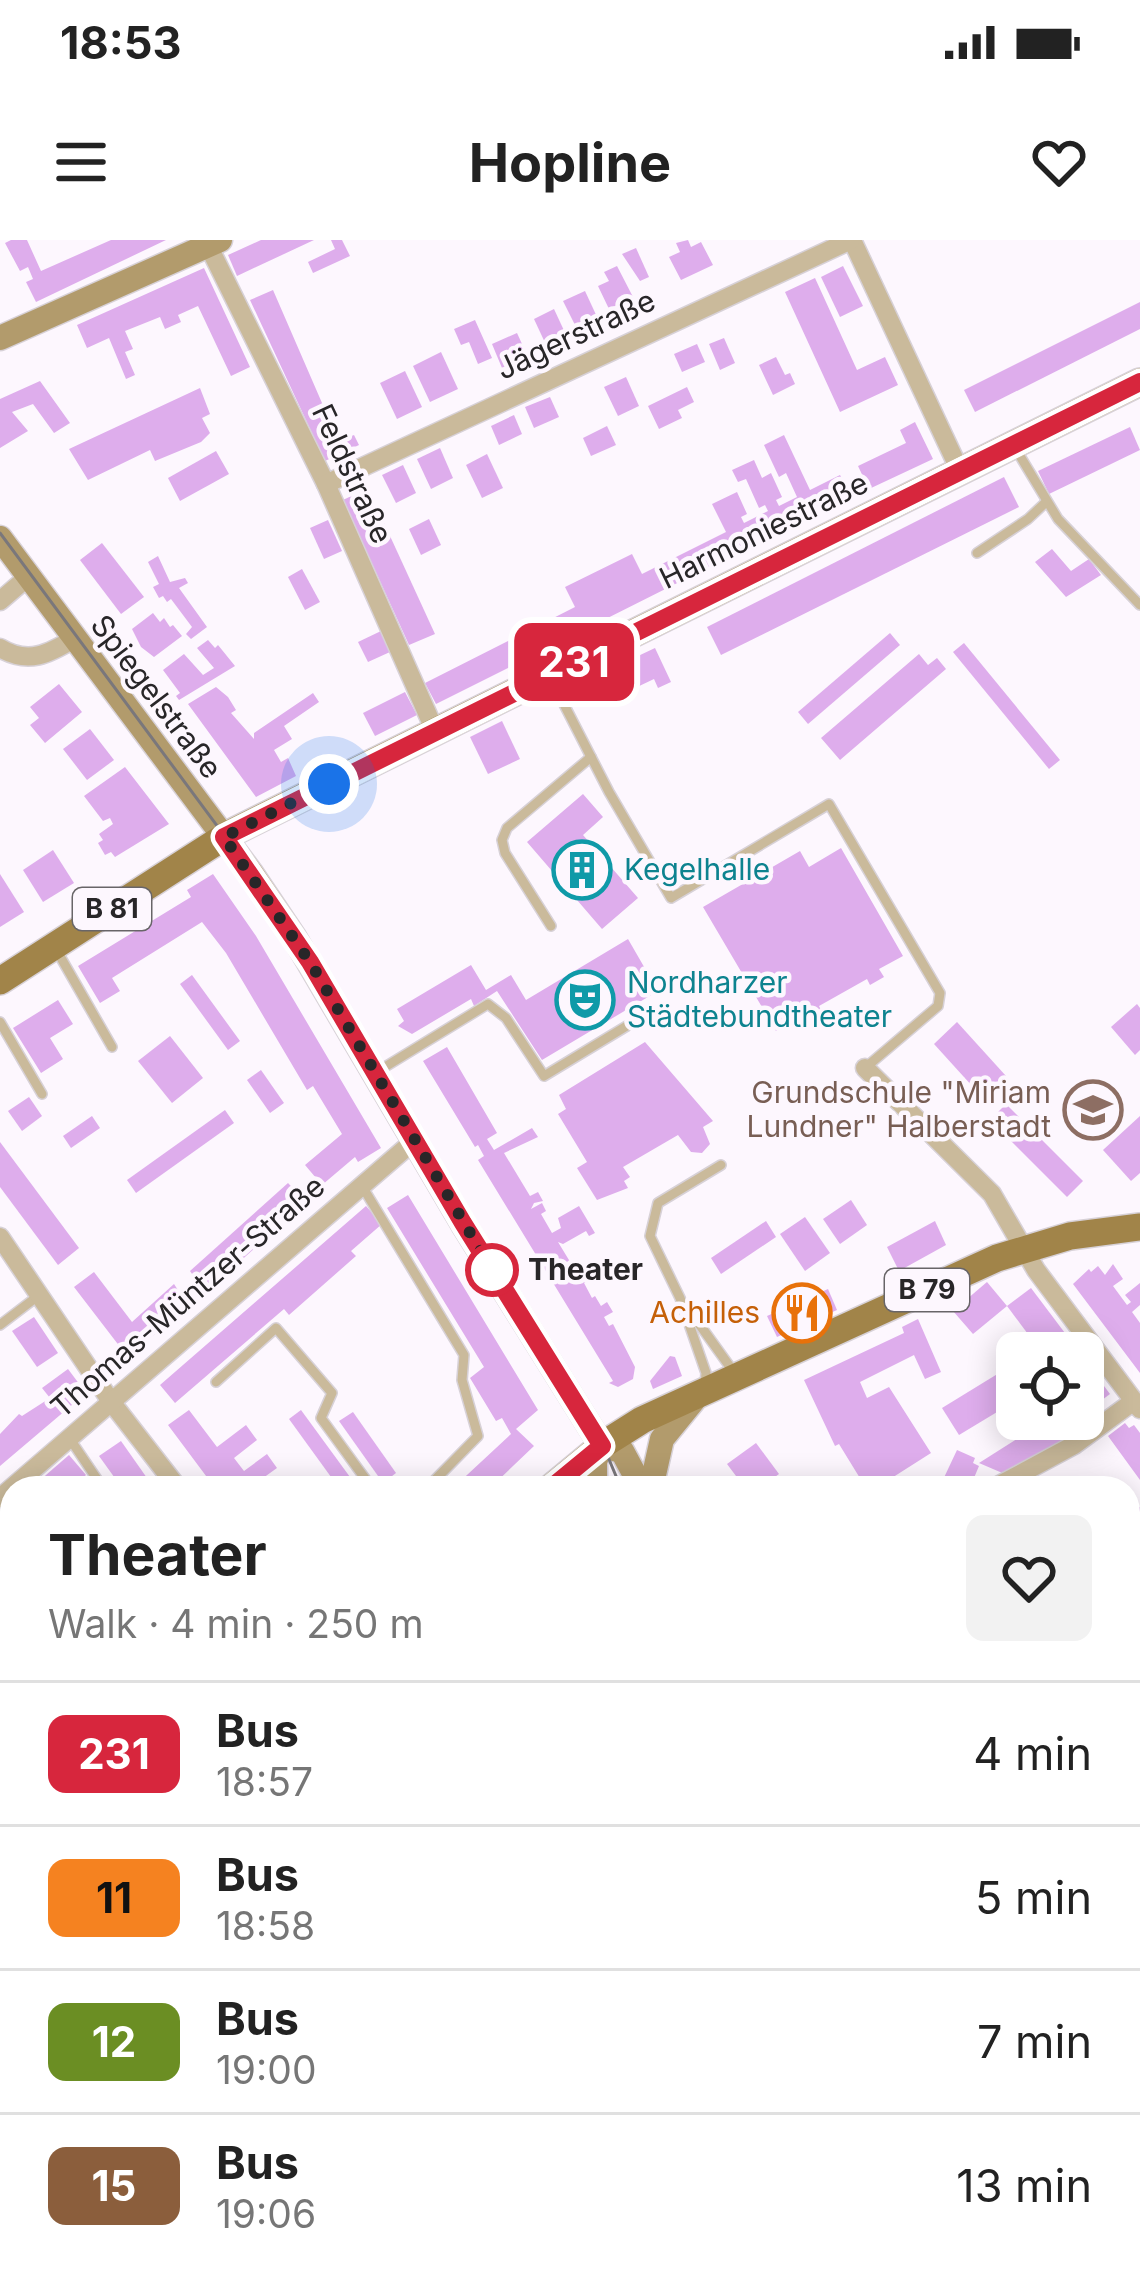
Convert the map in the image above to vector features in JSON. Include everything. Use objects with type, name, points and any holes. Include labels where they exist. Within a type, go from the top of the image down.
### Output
[{"type":"main road","name":"Harmoniestraße","points":[[224,837],[1140,382]]},
{"type":"main road","name":"B 81","points":[[0,981],[224,837]]},
{"type":"main road","name":"B 79","points":[[566,1476],[642,1420],[1022,1249],[1070,1236],[1140,1227]]},
{"type":"street","name":"Jägerstraße","points":[[326,484],[851,240]]},
{"type":"street","points":[[851,240],[960,471]]},
{"type":"street","points":[[0,338],[214,243]]},
{"type":"street","name":"Feldstraße","points":[[214,243],[435,731]]},
{"type":"street","name":"Spiegelstraße","points":[[0,538],[294,937],[602,1446],[622,1450],[636,1476]]},
{"type":"street","points":[[0,601],[28,576]]},
{"type":"street","points":[[0,648],[22,658],[37,658],[75,638]]},
{"type":"street","points":[[865,1068],[992,1194],[1022,1249],[1137,1405],[1016,1476]]},
{"type":"street","name":"Thomas-Müntzer-Straße","points":[[26,1476],[415,1140]]},
{"type":"street","points":[[0,1237],[112,1403],[169,1476]]},
{"type":"street","points":[[654,1476],[662,1438],[680,1412],[704,1391]]},
{"type":"street","points":[[596,1476],[595,1461],[602,1446]]},
{"type":"lane","points":[[1014,445],[1045,502],[1140,604]]},
{"type":"lane","points":[[977,553],[1028,520],[1045,502]]},
{"type":"lane","points":[[549,674],[671,898],[830,804],[940,993],[938,1006],[865,1068]]},
{"type":"lane","points":[[551,926],[505,853],[502,840],[507,828],[591,757]]},
{"type":"lane","points":[[54,946],[112,1047]]},
{"type":"lane","points":[[375,1073],[488,1004],[506,1018],[544,1076],[640,1018]]},
{"type":"lane","points":[[0,1022],[42,1094]]},
{"type":"lane","points":[[704,1391],[706,1373],[680,1298],[650,1236],[658,1203],[721,1165]]},
{"type":"lane","points":[[362,1186],[464,1355],[462,1380],[478,1436],[440,1476]]},
{"type":"lane","points":[[0,1325],[39,1295]]},
{"type":"lane","points":[[680,1298],[738,1377]]},
{"type":"lane","points":[[216,1382],[277,1328],[332,1393],[321,1418],[363,1476]]},
{"type":"lane","points":[[70,1439],[95,1476]]},
{"type":"building","points":[[27,240],[41,271],[111,240],[166,240],[36,302],[26,282],[33,279],[28,267],[20,271],[5,243]]},
{"type":"building","points":[[261,240],[314,240],[237,276],[228,255]]},
{"type":"building","points":[[331,240],[342,240],[350,256],[313,273],[308,262],[335,249]]},
{"type":"building","points":[[688,240],[691,247],[701,242],[713,265],[681,280],[669,257],[680,252],[676,243]]},
{"type":"building","points":[[636,248],[649,277],[640,281],[622,254]]},
{"type":"building","points":[[617,266],[633,297],[609,309],[598,286],[609,281],[604,272]]},
{"type":"building","points":[[843,266],[863,306],[840,317],[821,277]]},
{"type":"building","points":[[204,268],[250,367],[231,376],[198,306],[178,315],[181,322],[165,329],[160,317],[125,331],[133,349],[125,352],[135,375],[126,379],[109,338],[87,348],[77,325]]},
{"type":"building","points":[[815,278],[857,370],[885,357],[898,385],[840,412],[785,292]]},
{"type":"building","points":[[273,290],[332,426],[335,424],[342,440],[354,435],[359,445],[325,461],[250,300]]},
{"type":"building","points":[[585,291],[598,319],[577,329],[563,301]]},
{"type":"building","points":[[1140,302],[1140,329],[975,412],[964,390]]},
{"type":"building","points":[[554,309],[567,337],[547,347],[534,319]]},
{"type":"building","points":[[475,320],[492,358],[478,364],[469,342],[461,345],[454,329]]},
{"type":"building","points":[[517,333],[528,357],[502,368],[492,344]]},
{"type":"building","points":[[724,338],[735,363],[720,370],[709,344]]},
{"type":"building","points":[[697,344],[705,362],[682,372],[674,354]]},
{"type":"building","points":[[441,352],[458,389],[430,402],[413,366]]},
{"type":"building","points":[[776,357],[795,384],[773,395],[759,365]]},
{"type":"building","points":[[405,371],[422,407],[397,419],[380,383]]},
{"type":"building","points":[[626,377],[639,406],[618,416],[604,387]]},
{"type":"building","points":[[40,381],[70,423],[54,433],[33,404],[12,412],[28,431],[0,448],[0,399]]},
{"type":"building","points":[[687,387],[694,402],[678,410],[682,418],[659,429],[648,406]]},
{"type":"building","points":[[200,388],[210,414],[202,418],[210,433],[201,442],[155,461],[150,450],[88,480],[69,449]]},
{"type":"building","points":[[550,397],[559,417],[534,428],[525,407]]},
{"type":"building","points":[[514,415],[522,434],[499,445],[491,426]]},
{"type":"building","points":[[915,422],[933,459],[869,489],[858,466],[906,443],[900,430]]},
{"type":"building","points":[[607,426],[616,445],[591,456],[583,438]]},
{"type":"building","points":[[1130,427],[1140,450],[1049,494],[1038,471]]},
{"type":"building","points":[[784,435],[810,490],[840,475],[851,496],[436,704],[425,683],[575,607],[565,587],[632,554],[642,574],[726,532],[712,504],[737,492],[747,514],[741,517],[744,523],[768,511],[765,505],[759,508],[746,479],[738,482],[732,470],[754,460],[762,478],[771,473],[782,497],[776,500],[779,506],[797,497],[786,473],[779,477],[764,445]]},
{"type":"building","points":[[440,448],[453,478],[431,489],[417,459]]},
{"type":"building","points":[[216,451],[229,474],[180,501],[168,478]]},
{"type":"building","points":[[487,454],[503,488],[482,498],[466,465]]},
{"type":"building","points":[[403,465],[416,493],[396,503],[382,475]]},
{"type":"building","points":[[1004,477],[1019,507],[721,655],[707,627]]},
{"type":"building","points":[[368,488],[435,634],[409,645],[343,500]]},
{"type":"building","points":[[429,519],[441,545],[421,555],[409,529]]},
{"type":"building","points":[[328,520],[342,551],[324,559],[310,528]]},
{"type":"building","points":[[102,543],[144,597],[121,614],[80,560]]},
{"type":"building","points":[[1052,549],[1071,571],[1089,559],[1101,575],[1066,597],[1035,562]]},
{"type":"building","points":[[158,556],[170,582],[185,578],[188,583],[179,588],[207,627],[191,639],[186,634],[192,627],[171,599],[159,598],[153,587],[159,584],[148,562]]},
{"type":"building","points":[[302,569],[320,602],[305,610],[288,577]]},
{"type":"building","points":[[153,613],[182,636],[154,657],[141,647],[132,629]]},
{"type":"building","points":[[381,631],[390,652],[368,662],[358,642]]},
{"type":"building","points":[[890,633],[900,645],[808,724],[798,712]]},
{"type":"building","points":[[208,640],[235,666],[179,700],[180,693],[163,670],[184,654],[203,675],[214,668],[197,648]]},
{"type":"building","points":[[964,643],[1060,760],[1049,769],[953,652]]},
{"type":"building","points":[[655,648],[671,682],[658,688],[654,679],[614,698],[602,673]]},
{"type":"building","points":[[919,654],[928,665],[937,658],[946,669],[840,760],[821,738]]},
{"type":"building","points":[[59,684],[82,712],[45,743],[30,725],[39,718],[30,707]]},
{"type":"building","points":[[216,687],[228,697],[236,710],[231,713],[254,739],[254,733],[313,693],[319,702],[284,726],[292,739],[274,750],[281,762],[288,758],[296,776],[256,797],[188,704]]},
{"type":"building","points":[[405,692],[417,715],[375,736],[363,713]]},
{"type":"building","points":[[502,721],[520,759],[488,774],[470,737]]},
{"type":"building","points":[[90,729],[114,760],[87,780],[63,749]]},
{"type":"building","points":[[125,767],[169,824],[115,857],[111,852],[105,855],[98,843],[103,840],[99,834],[113,824],[110,818],[103,821],[84,796]]},
{"type":"building","name":"Kegelhalle","points":[[583,794],[603,817],[583,835],[638,898],[602,929],[527,842]]},
{"type":"building","points":[[841,848],[903,956],[879,969],[884,977],[870,985],[867,979],[819,1006],[823,1014],[809,1022],[805,1014],[776,1031],[703,907],[800,851],[809,867]]},
{"type":"building","points":[[53,850],[74,883],[43,902],[23,870]]},
{"type":"building","points":[[0,874],[24,912],[0,927]]},
{"type":"building","points":[[213,874],[256,936],[381,1148],[358,1162],[355,1157],[322,1185],[305,1165],[342,1134],[313,1086],[307,1090],[226,953],[202,922],[112,978],[120,991],[100,1003],[78,966],[191,897],[187,890]]},
{"type":"building","name":"Nordharzer Städtebundtheater","points":[[628,939],[658,991],[606,1022],[599,1010],[587,1017],[594,1029],[542,1060],[497,991],[474,1006],[471,999],[412,1034],[398,1026],[404,1021],[397,1009],[471,965],[486,990],[511,975],[526,1000]]},
{"type":"building","points":[[192,975],[240,1041],[228,1050],[180,984]]},
{"type":"building","points":[[58,1000],[73,1024],[50,1038],[63,1059],[41,1073],[13,1028]]},
{"type":"building","points":[[1137,1004],[1140,1050],[1135,1055],[1111,1027]]},
{"type":"building","points":[[957,1022],[1006,1076],[983,1098],[934,1044]]},
{"type":"building","points":[[170,1036],[203,1078],[172,1103],[138,1061]]},
{"type":"building","name":"Nordharzer Städtebundtheater","points":[[645,1042],[713,1121],[703,1127],[710,1144],[702,1153],[691,1152],[678,1135],[623,1167],[630,1177],[624,1181],[628,1188],[597,1200],[577,1168],[587,1162],[558,1114],[566,1109],[559,1095]]},
{"type":"building","points":[[447,1047],[497,1133],[487,1139],[494,1150],[532,1128],[538,1137],[504,1153],[530,1196],[538,1192],[543,1201],[531,1209],[542,1203],[546,1211],[541,1214],[552,1233],[561,1228],[558,1218],[579,1206],[595,1233],[589,1236],[586,1231],[563,1244],[558,1242],[572,1265],[590,1279],[584,1283],[592,1298],[601,1306],[607,1302],[613,1312],[604,1317],[609,1326],[613,1324],[635,1367],[633,1379],[618,1387],[609,1383],[613,1381],[478,1160],[484,1156],[478,1145],[475,1147],[423,1061]]},
{"type":"building","points":[[261,1070],[284,1103],[270,1113],[247,1080]]},
{"type":"building","points":[[29,1097],[42,1116],[22,1131],[8,1111]]},
{"type":"building","points":[[1006,1104],[1083,1181],[1067,1197],[990,1120]]},
{"type":"building","points":[[225,1110],[234,1123],[136,1193],[127,1180]]},
{"type":"building","points":[[92,1116],[100,1128],[71,1148],[63,1136]]},
{"type":"building","points":[[1140,1116],[1140,1173],[1131,1181],[1103,1150]]},
{"type":"building","points":[[0,1142],[79,1248],[58,1265],[0,1187]]},
{"type":"building","points":[[288,1183],[306,1202],[205,1293],[190,1271]]},
{"type":"building","points":[[408,1195],[538,1410],[516,1429],[534,1446],[503,1476],[466,1476],[511,1434],[502,1418],[496,1421],[470,1378],[484,1367],[387,1208]]},
{"type":"building","points":[[851,1200],[867,1225],[840,1244],[823,1219]]},
{"type":"building","points":[[366,1206],[382,1224],[351,1251],[356,1256],[289,1315],[284,1309],[175,1403],[160,1385]]},
{"type":"building","points":[[805,1217],[830,1253],[805,1271],[780,1234]]},
{"type":"building","points":[[766,1221],[776,1237],[721,1274],[711,1258]]},
{"type":"building","points":[[935,1221],[946,1245],[899,1271],[887,1247]]},
{"type":"building","points":[[1113,1264],[1123,1279],[1113,1286],[1127,1305],[1131,1302],[1125,1295],[1140,1283],[1140,1305],[1132,1312],[1140,1323],[1140,1373],[1073,1284],[1098,1266],[1105,1275]]},
{"type":"building","points":[[94,1272],[132,1322],[174,1284],[189,1307],[127,1356],[74,1287]]},
{"type":"building","points":[[987,1282],[1007,1306],[973,1334],[953,1311]]},
{"type":"building","points":[[1031,1288],[1064,1332],[1026,1332],[1007,1306]]},
{"type":"building","name":"Achilles","points":[[828,1289],[837,1310],[777,1337],[767,1316]]},
{"type":"building","points":[[34,1317],[58,1353],[37,1367],[12,1331]]},
{"type":"building","points":[[918,1319],[941,1372],[925,1379],[914,1355],[860,1382],[867,1398],[889,1387],[931,1453],[895,1476],[859,1476],[839,1444],[835,1446],[804,1380],[904,1333],[902,1327]]},
{"type":"building","points":[[670,1356],[675,1357],[682,1376],[653,1389],[650,1381]]},
{"type":"building","points":[[68,1369],[86,1393],[0,1466],[0,1434],[19,1414],[50,1398],[42,1388]]},
{"type":"building","points":[[996,1375],[996,1413],[959,1435],[942,1408]]},
{"type":"building","points":[[189,1410],[217,1447],[246,1425],[257,1440],[234,1458],[244,1471],[267,1454],[277,1468],[266,1476],[206,1476],[168,1425]]},
{"type":"building","points":[[301,1410],[349,1476],[330,1476],[289,1419]]},
{"type":"building","points":[[353,1412],[396,1473],[378,1476],[339,1421]]},
{"type":"building","points":[[1125,1423],[1129,1428],[1134,1425],[1140,1433],[1140,1476],[1137,1476],[1108,1436]]},
{"type":"building","points":[[1015,1440],[1064,1440],[1007,1475],[979,1463]]},
{"type":"building","points":[[121,1441],[146,1476],[113,1476],[99,1456]]},
{"type":"building","points":[[756,1443],[779,1474],[736,1476],[727,1464]]},
{"type":"building","points":[[957,1450],[975,1458],[973,1463],[979,1466],[975,1476],[945,1476]]},
{"type":"building","points":[[69,1455],[86,1475],[85,1476],[45,1476]]},
{"type":"tram line","points":[[0,533],[298,935],[466,1221],[598,1433],[616,1476]]},
{"type":"bus line","name":"231","points":[[564,1476],[602,1446],[463,1223],[310,962],[224,837],[1140,382]]},
{"type":"place","name":"Kegelhalle","points":[[582,870]]},
{"type":"place","name":"Nordharzer Städtebundtheater","points":[[585,1000]]},
{"type":"place","name":"Grundschule \"Miriam Lundner\" Halberstadt","points":[[1093,1110]]},
{"type":"place","name":"Theater","points":[[492,1270]]},
{"type":"place","name":"Achilles","points":[[802,1313]]},
{"type":"route","points":[[329,784],[224,837],[310,962],[492,1270]]}]
